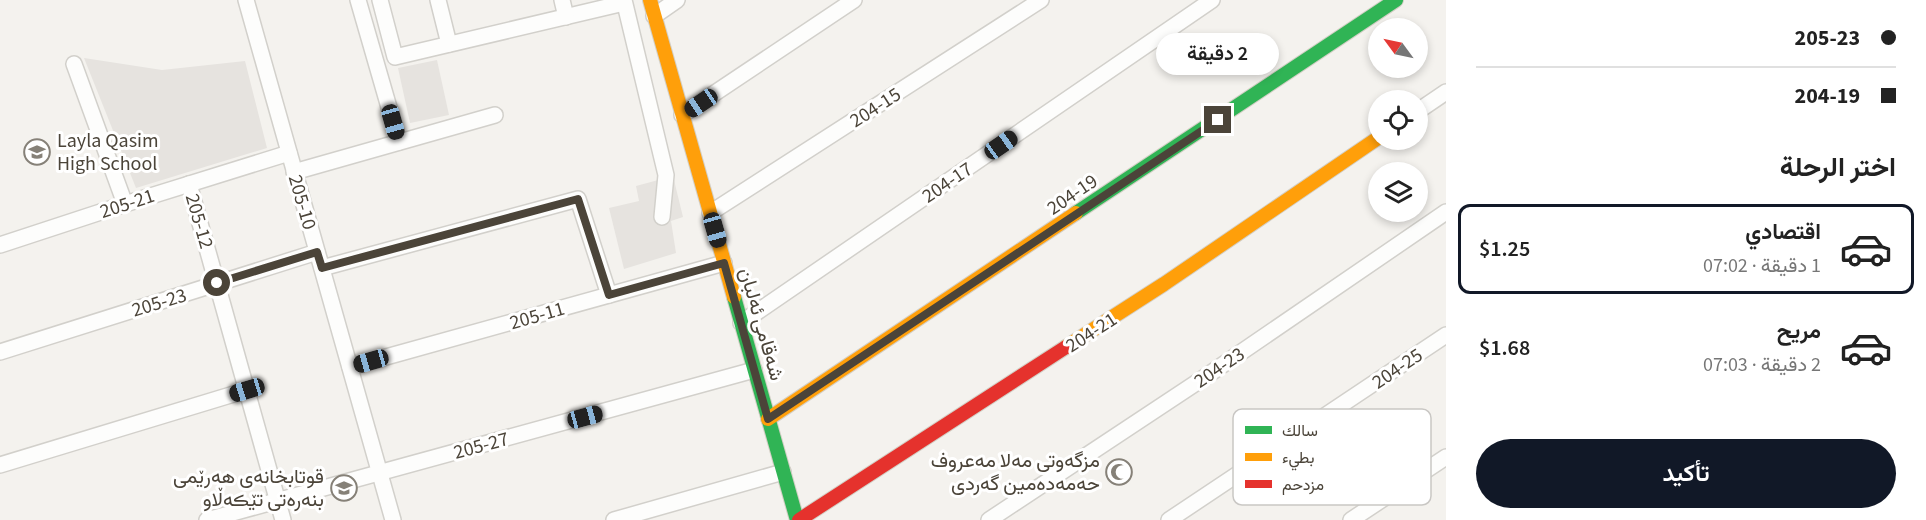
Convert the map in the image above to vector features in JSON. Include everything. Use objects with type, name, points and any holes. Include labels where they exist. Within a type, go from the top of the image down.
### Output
[{"type":"street","name":"205-10","points":[[246,0],[393,520]]},
{"type":"street","points":[[358,0],[399,142]]},
{"type":"street","points":[[380,0],[395,57],[624,1],[666,175],[662,217]]},
{"type":"street","points":[[438,0],[449,44]]},
{"type":"street","points":[[562,0],[566,16]]},
{"type":"street","name":"شەقامی ئەلبان","points":[[650,0],[798,520]]},
{"type":"street","points":[[654,16],[677,0]]},
{"type":"street","points":[[682,115],[854,0]]},
{"type":"street","name":"204-15","points":[[710,213],[1041,0]]},
{"type":"street","name":"204-17","points":[[741,323],[1212,0]]},
{"type":"street","name":"204-19","points":[[768,419],[1396,0]]},
{"type":"street","points":[[74,64],[124,204]]},
{"type":"street","points":[[1428,104],[1446,92]]},
{"type":"street","points":[[294,172],[495,115]]},
{"type":"street","name":"204-21","points":[[798,520],[1164,284],[1368,145]]},
{"type":"street","name":"205-21","points":[[1,244],[289,153]]},
{"type":"street","name":"205-12","points":[[189,184],[283,520]]},
{"type":"street","points":[[322,268],[578,199],[609,295]]},
{"type":"street","name":"204-23","points":[[989,520],[1446,212]]},
{"type":"street","name":"205-23","points":[[0,352],[317,252]]},
{"type":"street","name":"205-11","points":[[350,367],[724,263]]},
{"type":"street","name":"204-25","points":[[1335,409],[1446,335]]},
{"type":"street","name":"205-27","points":[[207,520],[754,370]]},
{"type":"street","points":[[0,465],[247,390]]},
{"type":"street","points":[[1431,467],[1446,457]]},
{"type":"street","points":[[614,520],[783,472]]},
{"type":"street","name":"204-25","points":[[1169,520],[1233,477]]},
{"type":"street","points":[[1351,520],[1374,505]]},
{"type":"shaded area","points":[[84,58],[162,70],[245,61],[267,148],[136,188]]},
{"type":"shaded area","points":[[437,60],[449,115],[410,123],[398,68]]},
{"type":"shaded area","points":[[673,176],[683,217],[671,221],[676,253],[624,269],[609,208],[639,201],[636,186]]},
{"type":"traffic: fast","points":[[1076,213],[1396,0]]},
{"type":"traffic: fast","points":[[734,297],[797,520]]},
{"type":"traffic: slow","points":[[650,0],[734,297]]},
{"type":"traffic: slow","points":[[1066,347],[1164,284],[1368,145]]},
{"type":"traffic: slow","points":[[768,419],[1076,213]]},
{"type":"traffic: jam","points":[[799,520],[1066,347]]},
{"type":"place","name":"Layla Qasim High School","points":[[37,152]]},
{"type":"place","name":"مزگەوتی مەلا مەعروف حەمەدەمین گەردی","points":[[1119,472]]},
{"type":"place","name":"قوتابخانەی هەرێمی بنەرەتی تێڪەڵاو","points":[[344,488]]},
{"type":"route","points":[[217,283],[317,252],[322,268],[578,199],[609,295],[724,263],[768,419],[1218,120]]}]
